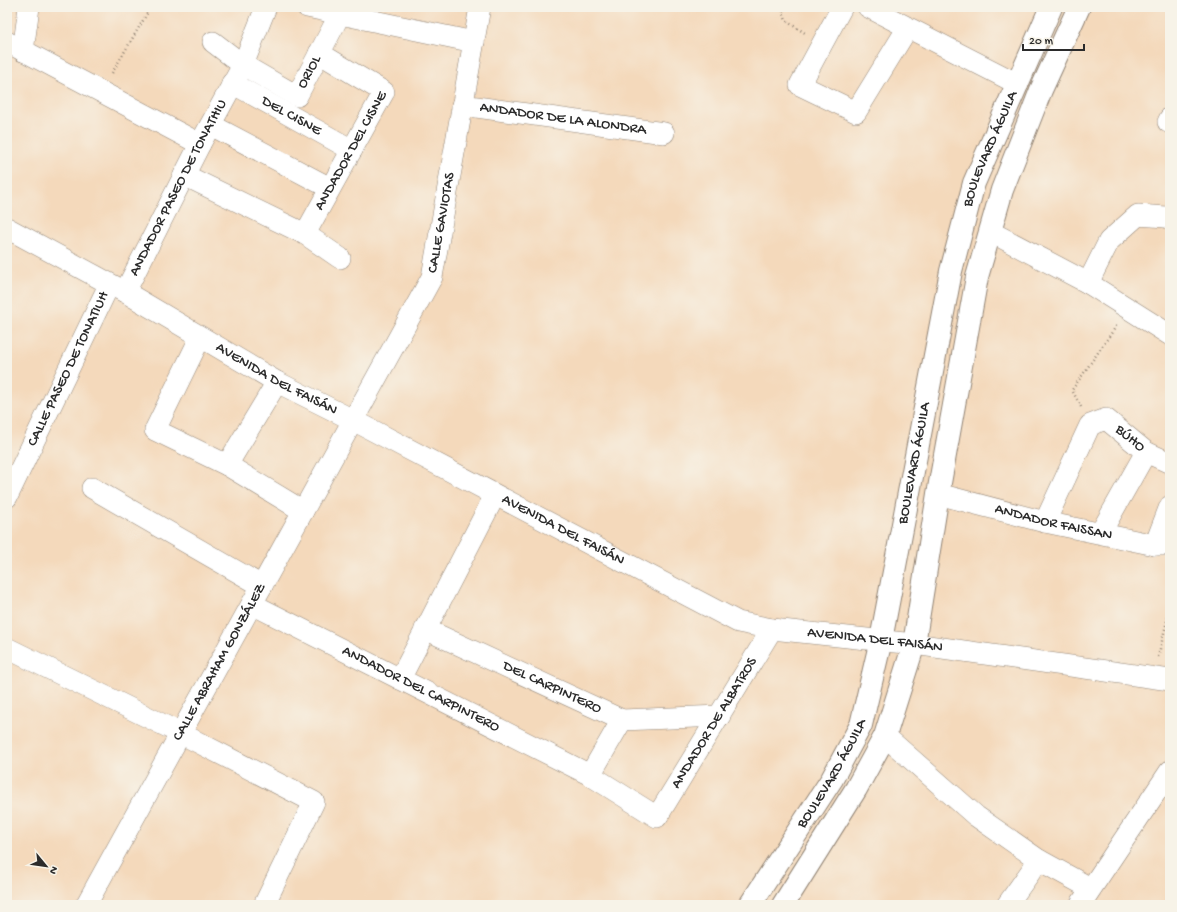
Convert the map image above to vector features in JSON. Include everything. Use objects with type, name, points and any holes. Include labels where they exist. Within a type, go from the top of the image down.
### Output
[{"type":"street","points":[[28,7],[15,47],[100,93],[200,144]]},
{"type":"street","points":[[232,83],[243,65],[266,7]]},
{"type":"street","points":[[307,7],[474,42]]},
{"type":"street","name":"CALLE GAVIOTAS","points":[[353,420],[432,277],[480,7]]},
{"type":"street","points":[[842,7],[800,85],[856,112],[907,29]]},
{"type":"street","points":[[868,7],[907,29],[1018,84]]},
{"type":"street","name":"BOULEVARD ÁGUILA","points":[[750,905],[832,779],[861,725],[881,640],[952,271],[974,183],[1051,7]]},
{"type":"street","name":"BOULEVARD ÁGUILA","points":[[789,903],[856,789],[885,736],[914,644],[938,494],[977,277],[1002,190],[1038,97],[1079,7]]},
{"type":"street","name":"ORIOL","points":[[213,42],[243,65],[297,96],[340,14]]},
{"type":"street","name":"ANDADOR DEL CISNE","points":[[305,234],[384,92],[319,53]]},
{"type":"street","name":"DEL CISNE","points":[[232,83],[352,150]]},
{"type":"street","name":"ANDADOR PASEO DE TONATHIU","points":[[117,288],[184,175],[232,83]]},
{"type":"street","name":"ANDADOR DE LA ALONDRA","points":[[462,105],[664,133]]},
{"type":"street","points":[[211,125],[330,188]]},
{"type":"street","points":[[184,175],[305,234],[340,258]]},
{"type":"street","points":[[1088,284],[1109,241],[1138,215],[1169,213]]},
{"type":"street","name":"AVENIDA DEL FAISÁN","points":[[7,228],[117,288],[277,382],[353,420],[738,622],[772,628],[914,644],[1161,679]]},
{"type":"street","points":[[991,232],[1088,284],[1170,335]]},
{"type":"street","name":"CALLE PASEO DE TONATIUH","points":[[7,497],[117,288]]},
{"type":"street","points":[[200,338],[154,430],[227,466],[303,511]]},
{"type":"street","points":[[227,466],[277,382]]},
{"type":"street","name":"CALLE ABRAHAM GONZÁLEZ","points":[[86,905],[353,420]]},
{"type":"street","name":"BÚHO","points":[[1090,425],[1106,420],[1146,452],[1170,463]]},
{"type":"street","points":[[1045,522],[1090,425]]},
{"type":"street","points":[[1101,532],[1146,452]]},
{"type":"street","points":[[92,488],[262,586]]},
{"type":"street","name":"ANDADOR FAISSAN","points":[[938,494],[1045,522],[1162,545]]},
{"type":"street","points":[[400,679],[495,495]]},
{"type":"street","points":[[1162,545],[1170,506]]},
{"type":"street","name":"ANDADOR DEL CARPINTERO","points":[[252,604],[590,775],[657,817]]},
{"type":"street","name":"ANDADOR DE ALBATROS","points":[[657,817],[720,716],[772,628]]},
{"type":"street","name":"DEL CARPINTERO","points":[[425,629],[622,720]]},
{"type":"street","points":[[7,648],[180,733],[314,802],[264,905]]},
{"type":"street","points":[[590,775],[622,720],[720,716]]},
{"type":"street","points":[[885,736],[976,816],[1039,860],[1085,897],[1170,771]]},
{"type":"street","points":[[1007,905],[1039,860]]},
{"type":"path","points":[[100,93],[151,7]]},
{"type":"path","points":[[785,7],[783,11],[786,21]]},
{"type":"path","points":[[1090,425],[1072,390],[1128,309]]},
{"type":"path","points":[[1161,679],[1170,609]]}]
